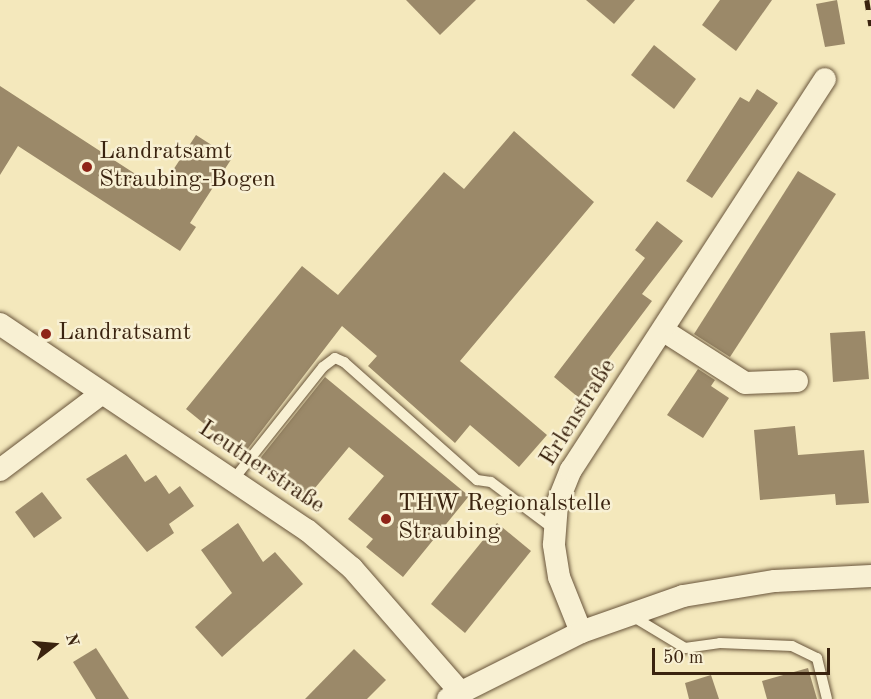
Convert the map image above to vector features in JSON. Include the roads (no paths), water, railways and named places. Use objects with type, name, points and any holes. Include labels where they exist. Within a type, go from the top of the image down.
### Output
[{"type":"street","name":"Erlenstraße","points":[[581,632],[559,577],[555,530],[557,504],[571,470],[664,331],[825,79]]},
{"type":"street","name":"Leutnerstraße","points":[[0,324],[101,394],[307,530],[352,568],[454,695]]},
{"type":"street","points":[[664,331],[745,383],[797,381]]},
{"type":"street","points":[[0,470],[101,394]]},
{"type":"street","points":[[454,695],[581,632],[627,613],[729,587],[865,577]]},
{"type":"lane","points":[[233,480],[323,367],[335,358],[477,480],[490,482],[555,530]]},
{"type":"lane","points":[[627,613],[685,648],[720,643],[792,646],[817,658],[828,699]]},
{"type":"railway","points":[[867,0],[871,26]]},
{"type":"place","name":"Landratsamt Straubing-Bogen","points":[[87,167]]},
{"type":"place","name":"Landratsamt","points":[[46,334]]},
{"type":"place","name":"THW Regionalstelle Straubing","points":[[386,519]]}]
